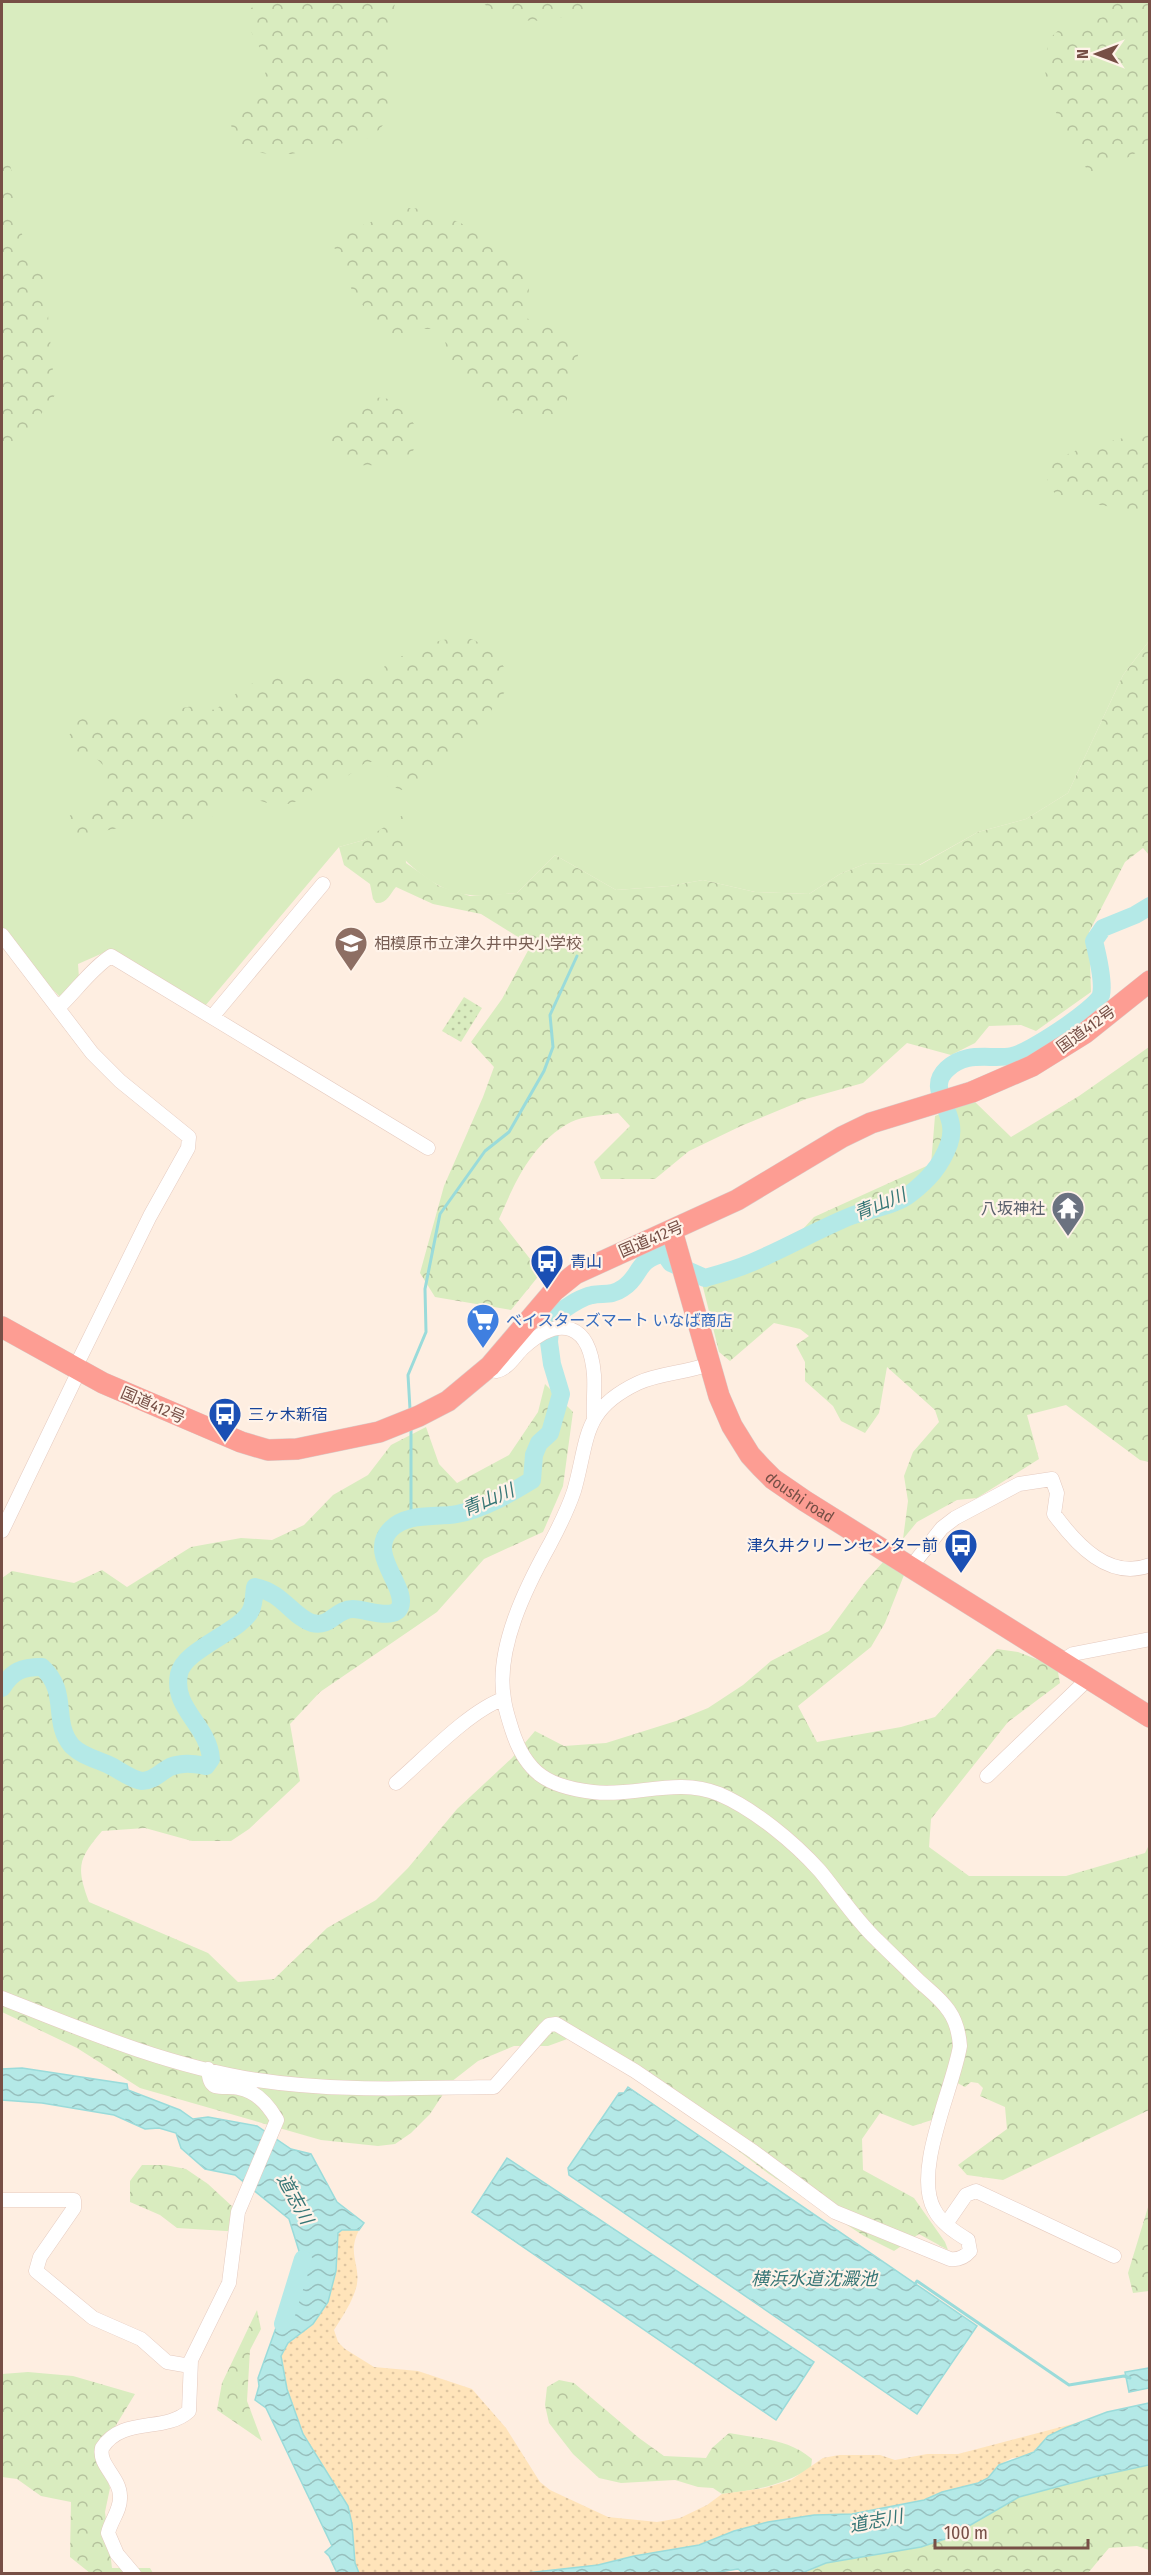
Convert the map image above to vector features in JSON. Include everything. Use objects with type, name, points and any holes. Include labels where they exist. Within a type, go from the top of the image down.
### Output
[{"type":"highway","name":"国道412号","points":[[2,1327],[103,1383],[241,1442],[268,1450],[297,1449],[380,1432],[448,1401],[490,1366],[554,1291],[574,1274],[737,1200],[842,1137],[871,1123],[972,1092],[1032,1066],[1085,1033],[1149,981]]},
{"type":"highway","name":"doushi road","points":[[672,1231],[719,1396],[732,1426],[750,1455],[761,1467],[788,1490],[1149,1717]]},
{"type":"street","points":[[212,1017],[323,884]]},
{"type":"street","points":[[2,935],[60,1007],[92,1053],[120,1081],[189,1137],[188,1148],[150,1216],[2,1531]]},
{"type":"street","points":[[60,1007],[99,964],[111,956],[354,1106],[429,1149]]},
{"type":"street","points":[[2,1998],[129,2048],[208,2069],[258,2080],[345,2087],[421,2089],[495,2087],[544,2030],[549,2025],[556,2024],[635,2071],[754,2152],[835,2212],[950,2259],[959,2259],[969,2251],[968,2240],[946,2224],[933,2208],[927,2178],[960,2046],[957,2028],[943,2004],[860,1923],[821,1873],[774,1829],[723,1796],[704,1789],[665,1786],[614,1794],[557,1786],[541,1777],[521,1755],[504,1699],[503,1666],[508,1642],[532,1578],[570,1502],[586,1438],[594,1417],[594,1376],[581,1336],[572,1329],[561,1326],[534,1340],[503,1369],[496,1371],[490,1366]]},
{"type":"street","points":[[594,1417],[613,1398],[637,1383],[709,1364]]},
{"type":"street","points":[[910,1568],[942,1528],[956,1518],[1019,1484],[1053,1479],[1057,1493],[1054,1514],[1100,1561],[1117,1569],[1128,1570],[1149,1565]]},
{"type":"street","points":[[1062,1661],[1073,1654],[1149,1639]]},
{"type":"street","points":[[987,1776],[1089,1678]]},
{"type":"street","points":[[396,1783],[465,1724],[487,1707],[504,1699]]},
{"type":"street","points":[[134,2574],[121,2559],[110,2538],[110,2527],[118,2510],[120,2497],[117,2482],[102,2458],[102,2448],[111,2439],[133,2427],[175,2421],[189,2411],[190,2366],[197,2344],[229,2283],[238,2212],[278,2120],[261,2099],[243,2089],[215,2085],[209,2078],[208,2069]]},
{"type":"street","points":[[946,2224],[966,2194],[976,2191],[1114,2256]]},
{"type":"street","points":[[2,2200],[74,2200],[74,2208],[40,2257],[36,2271],[93,2318],[141,2339],[167,2362],[190,2366]]},
{"type":"green space","points":[[2,2],[1149,2],[1149,641],[1123,675],[1068,793],[1026,819],[978,832],[919,865],[867,863],[840,874],[809,894],[755,892],[703,880],[670,886],[616,890],[555,855],[517,893],[470,895],[456,892],[431,881],[408,863],[379,832],[364,840],[339,847],[205,1006],[112,949],[78,964],[79,978],[61,998],[37,973],[2,927]]},
{"type":"green space","points":[[266,2],[395,2],[391,31],[387,120],[373,137],[291,154],[242,150],[229,121],[257,101],[268,64],[241,12]]},
{"type":"green space","points":[[481,2],[603,2],[595,7],[540,21],[516,19],[492,10]]},
{"type":"green space","points":[[1112,2],[1149,2],[1149,145],[1092,179],[1046,94],[1045,58],[1050,38],[1060,29],[1107,16]]},
{"type":"green space","points":[[2,149],[6,149],[13,177],[19,228],[45,281],[55,395],[24,436],[2,453]]},
{"type":"green space","points":[[408,208],[429,209],[467,226],[517,259],[530,278],[526,318],[582,339],[562,419],[530,419],[493,406],[478,393],[448,358],[443,329],[417,329],[395,344],[354,295],[332,242],[363,225]]},
{"type":"green space","points":[[368,397],[389,399],[398,405],[415,426],[417,442],[407,456],[399,460],[376,465],[343,465],[326,448],[340,419]]},
{"type":"green space","points":[[1149,420],[1149,513],[1057,498],[1047,479],[1053,461],[1077,450],[1131,436]]},
{"type":"green space","points":[[460,636],[477,642],[494,654],[505,670],[506,689],[452,758],[436,772],[408,789],[402,790],[394,786],[381,762],[369,762],[344,778],[314,789],[292,803],[270,804],[243,791],[227,796],[211,818],[193,827],[133,825],[104,831],[84,841],[72,840],[66,832],[64,821],[73,813],[87,813],[96,809],[107,784],[108,770],[98,760],[71,749],[67,741],[75,722],[89,716],[123,719],[193,706],[215,710],[247,685],[295,673],[355,679],[377,673],[393,659],[424,649],[435,642]]},
{"type":"green space","points":[[1149,641],[1149,855],[1143,848],[1125,862],[1089,932],[1091,992],[1036,1031],[1021,1025],[989,1026],[975,1043],[951,1055],[907,1043],[863,1083],[806,1099],[741,1126],[689,1151],[655,1179],[601,1179],[594,1162],[630,1126],[618,1113],[587,1117],[571,1122],[546,1141],[527,1164],[499,1219],[541,1273],[511,1310],[435,1297],[420,1273],[444,1186],[494,1067],[471,1042],[502,999],[531,945],[481,914],[433,904],[396,887],[386,900],[376,903],[370,884],[344,865],[339,847],[364,840],[403,815],[406,863],[439,886],[470,896],[517,893],[555,855],[616,890],[670,886],[703,880],[755,892],[809,894],[840,874],[867,863],[920,865],[978,832],[1026,819],[1068,793],[1123,675]]},
{"type":"green space","points":[[464,997],[482,1008],[461,1042],[442,1031]]},
{"type":"green space","points":[[1149,1047],[1149,1462],[1140,1460],[1066,1405],[1027,1415],[1039,1459],[977,1498],[957,1500],[917,1522],[903,1539],[908,1501],[904,1476],[913,1452],[939,1422],[935,1410],[887,1367],[879,1413],[865,1433],[841,1421],[833,1406],[805,1381],[805,1362],[796,1345],[809,1336],[800,1329],[774,1323],[730,1361],[719,1352],[702,1283],[779,1255],[814,1217],[931,1164],[935,1116],[974,1101],[1011,1137],[1079,1096]]},
{"type":"green space","points":[[545,1384],[573,1412],[563,1486],[543,1532],[484,1559],[437,1612],[320,1692],[290,1724],[300,1781],[249,1829],[231,1841],[192,1841],[145,1828],[102,1831],[88,1849],[82,1864],[82,1880],[89,1902],[208,1953],[238,1982],[274,1979],[327,1928],[376,1900],[408,1868],[457,1809],[512,1758],[535,1731],[564,1746],[606,1743],[676,1721],[708,1708],[743,1685],[771,1661],[829,1631],[865,1582],[884,1561],[904,1575],[885,1623],[871,1647],[798,1706],[817,1742],[901,1727],[935,1717],[997,1649],[1018,1652],[1057,1667],[1060,1683],[1008,1722],[931,1819],[929,1847],[969,1876],[1066,1876],[1145,1853],[1149,1845],[1149,2110],[1003,2180],[967,2175],[958,2165],[1007,2129],[1005,2107],[980,2096],[983,2088],[978,2083],[971,2082],[965,2087],[946,2077],[935,2119],[913,2126],[880,2113],[862,2139],[863,2170],[914,2198],[945,2242],[948,2250],[919,2234],[894,2251],[864,2236],[769,2174],[624,2064],[570,2038],[548,2046],[514,2046],[478,2061],[451,2082],[430,2114],[411,2133],[395,2144],[378,2146],[321,2140],[140,2088],[77,2048],[2,2012],[2,1578],[12,1571],[74,1583],[102,1570],[127,1587],[191,1547],[241,1538],[272,1540],[304,1525],[333,1495],[368,1475],[391,1445],[426,1427],[439,1464],[457,1483],[509,1455],[538,1412]]},
{"type":"green space","points":[[142,2165],[165,2165],[186,2169],[208,2184],[234,2208],[242,2232],[177,2228],[160,2215],[130,2202],[130,2181]]},
{"type":"green space","points":[[1149,2204],[1149,2291],[1133,2293],[1128,2273]]},
{"type":"green space","points":[[257,2310],[261,2329],[250,2350],[247,2401],[262,2441],[217,2410],[222,2383]]},
{"type":"green space","points":[[28,2372],[73,2376],[135,2394],[99,2453],[110,2488],[105,2512],[112,2568],[150,2568],[153,2573],[90,2573],[70,2557],[71,2502],[41,2496],[17,2479],[2,2477],[2,2374]]},
{"type":"green space","points":[[559,2380],[574,2383],[664,2456],[706,2458],[712,2448],[729,2433],[772,2440],[793,2447],[812,2459],[811,2468],[790,2479],[768,2486],[722,2494],[713,2488],[698,2487],[675,2480],[621,2483],[599,2478],[573,2454],[549,2423],[545,2405],[547,2387]]},
{"type":"green space","points":[[1149,2465],[1149,2550],[1137,2546],[1109,2548],[1088,2573],[802,2574],[826,2563],[921,2547],[948,2538],[1019,2497]]},
{"type":"sand","points":[[342,2230],[359,2230],[354,2246],[357,2284],[334,2330],[338,2342],[374,2367],[418,2371],[472,2389],[506,2428],[540,2482],[550,2490],[608,2517],[657,2522],[680,2518],[707,2505],[722,2494],[765,2488],[791,2480],[823,2458],[839,2455],[880,2455],[895,2460],[927,2454],[958,2454],[1080,2422],[1048,2436],[1043,2444],[1027,2456],[1012,2458],[999,2465],[988,2478],[978,2483],[942,2492],[924,2500],[852,2514],[814,2515],[768,2522],[734,2531],[699,2545],[634,2556],[598,2565],[526,2574],[359,2573],[355,2563],[352,2524],[303,2434],[287,2389],[281,2356],[288,2343],[298,2336],[336,2271],[336,2237]]},
{"type":"water","points":[[22,2068],[127,2084],[128,2090],[180,2110],[193,2119],[208,2117],[257,2126],[291,2149],[311,2154],[337,2202],[364,2223],[359,2230],[342,2230],[338,2233],[336,2271],[328,2302],[313,2324],[288,2343],[281,2356],[287,2389],[303,2434],[348,2506],[355,2563],[359,2573],[337,2573],[325,2552],[332,2546],[266,2408],[255,2400],[259,2386],[258,2378],[282,2311],[295,2296],[299,2251],[289,2219],[235,2175],[205,2169],[181,2148],[176,2133],[159,2128],[145,2129],[114,2115],[42,2103],[2,2100],[2,2069]]},
{"type":"water","name":"横浜水道沈澱池","points":[[628,2087],[977,2326],[917,2414],[569,2175],[568,2168],[619,2093],[624,2093]]},
{"type":"water","name":"横浜水道沈澱池","points":[[507,2158],[814,2362],[776,2420],[472,2212]]},
{"type":"water","points":[[1149,2368],[1149,2388],[1129,2392],[1125,2372]]},
{"type":"water","points":[[1149,2403],[1149,2465],[1019,2497],[948,2538],[921,2547],[826,2563],[802,2573],[743,2573],[738,2569],[707,2574],[526,2573],[598,2565],[634,2556],[699,2545],[734,2531],[768,2522],[814,2515],[852,2514],[924,2500],[988,2478],[999,2465],[1034,2452],[1048,2436],[1065,2428],[1107,2412]]},
{"type":"waterway","name":"青山川","points":[[2,1688],[18,1671],[42,1667],[56,1687],[62,1727],[72,1746],[85,1755],[134,1779],[150,1780],[179,1764],[206,1766],[211,1759],[208,1747],[181,1697],[178,1686],[179,1674],[191,1656],[246,1618],[252,1608],[255,1587],[273,1594],[299,1616],[312,1623],[324,1623],[342,1612],[353,1609],[386,1614],[397,1611],[401,1599],[383,1549],[385,1539],[391,1529],[414,1518],[457,1514],[477,1509],[532,1480],[534,1455],[539,1443],[550,1433],[561,1394],[552,1364],[549,1342],[551,1318],[586,1297],[619,1291],[633,1279],[643,1264],[654,1256],[664,1253],[671,1263],[705,1278],[748,1264],[838,1222],[910,1194],[933,1172],[949,1144],[950,1122],[939,1086],[941,1077],[947,1069],[962,1060],[1012,1056],[1032,1048],[1087,1010],[1096,1002],[1102,990],[1094,941],[1103,928],[1150,906]]},
{"type":"waterway","points":[[410,1409],[408,1375],[426,1332],[425,1289],[440,1214],[485,1151],[509,1132],[544,1071],[553,1047],[550,1015],[577,956]]},
{"type":"waterway","points":[[411,1430],[411,1519]]},
{"type":"waterway","name":"道志川","points":[[283,2324],[303,2259]]},
{"type":"waterway","points":[[915,2284],[917,2281],[1069,2385],[1124,2376],[1130,2378]]},
{"type":"place","name":"相模原市立津久井中央小学校","points":[[351,972]]},
{"type":"place","name":"八坂神社","points":[[1068,1237]]},
{"type":"place","name":"青山","points":[[547,1290]]},
{"type":"place","name":"ベイスターズマート いなば商店","points":[[483,1349]]},
{"type":"place","name":"三ヶ木新宿","points":[[225,1443]]},
{"type":"place","name":"津久井クリーンセンター前","points":[[961,1574]]}]
